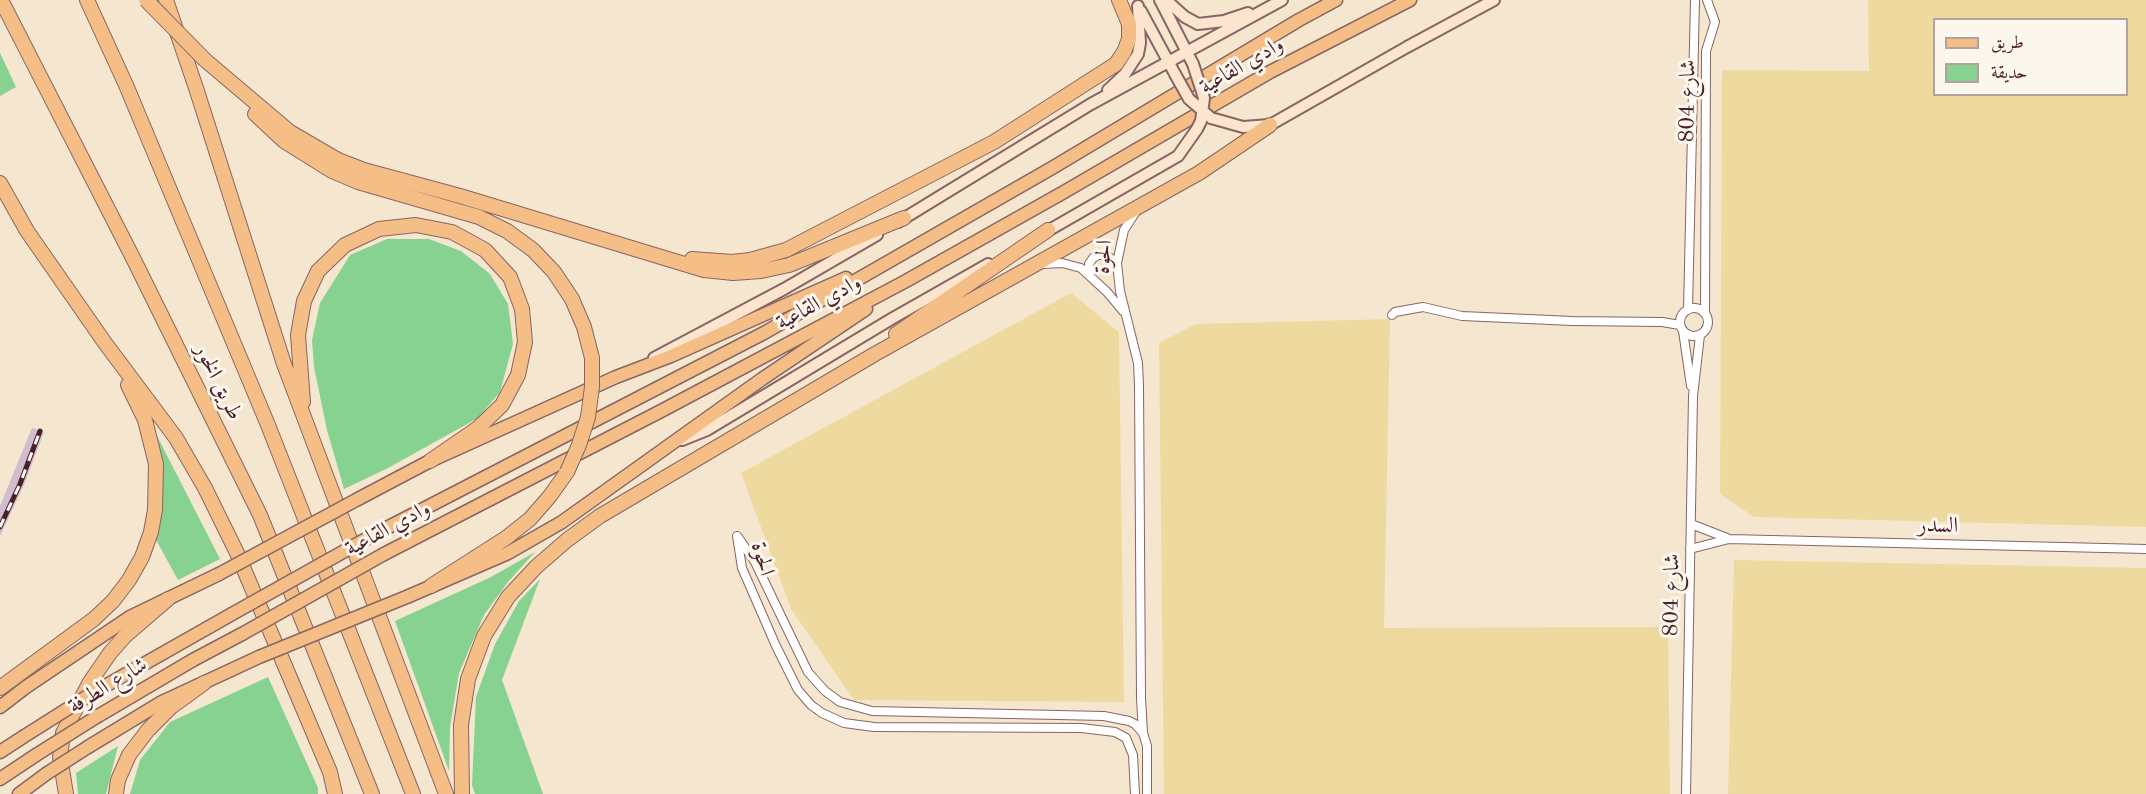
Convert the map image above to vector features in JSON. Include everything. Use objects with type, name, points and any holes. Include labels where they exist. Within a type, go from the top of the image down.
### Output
[{"type":"highway","name":"طريق الخور","points":[[1,0],[133,258],[260,515],[372,794]]},
{"type":"highway","name":"طريق الخور","points":[[87,0],[126,86],[268,425],[413,794]]},
{"type":"highway","points":[[146,0],[230,82],[290,132],[338,160],[364,170],[460,196],[704,270],[733,273],[761,271],[798,262],[904,218]]},
{"type":"highway","points":[[166,0],[284,364],[446,794]]},
{"type":"highway","points":[[622,246],[699,261],[750,260],[786,250],[994,142],[1116,64],[1129,39],[1129,24],[1119,0]]},
{"type":"highway","points":[[230,82],[262,122],[284,141],[315,162],[358,182],[479,217],[507,231],[533,250],[554,272],[572,298],[585,327],[592,358],[592,387],[588,417],[567,472],[550,496],[522,525],[506,538],[431,586]]},
{"type":"highway","points":[[462,794],[461,725],[468,680],[484,636],[508,597],[536,567],[567,540],[600,516],[875,354],[1199,173],[1270,125]]},
{"type":"highway","points":[[0,183],[27,231],[105,343],[176,438],[205,488],[237,552],[330,772],[335,794]]},
{"type":"highway","points":[[305,422],[298,335],[304,301],[318,271],[345,245],[379,230],[416,225],[452,232],[485,250],[510,278],[522,309],[525,342],[518,375],[502,405],[478,428],[430,461]]},
{"type":"highway","points":[[875,354],[894,336],[1048,230]]},
{"type":"highway","points":[[0,688],[94,619],[113,601],[142,557],[151,532],[157,487],[152,442],[136,400],[105,343]]},
{"type":"highway","points":[[66,794],[60,757],[63,733],[90,682],[110,653],[125,636],[168,599]]},
{"type":"highway","points":[[116,794],[118,780],[129,755],[148,730],[171,708],[204,683]]},
{"type":"main road","name":"وادي القاعية","points":[[232,614],[375,534],[764,333],[1052,168],[1336,0]]},
{"type":"main road","name":"وادي القاعية","points":[[242,634],[384,554],[906,281],[1270,72],[1410,0]]},
{"type":"main road","points":[[0,707],[121,623],[147,608],[219,574],[430,461],[616,377],[671,356],[891,259]]},
{"type":"main road","points":[[19,794],[46,774],[162,702],[260,657],[409,596],[536,539],[906,281]]},
{"type":"main road","name":"شارع الطرفة","points":[[0,752],[91,694],[232,614]]},
{"type":"main road","name":"شارع الطرفة","points":[[0,779],[98,716],[242,634]]},
{"type":"street","points":[[1160,0],[1193,63],[1207,115]]},
{"type":"street","points":[[1166,0],[1185,17],[1203,24],[1224,21],[1271,6]]},
{"type":"street","name":"وادي القاعية","points":[[616,377],[784,289],[1091,104],[1282,0]]},
{"type":"street","points":[[1137,3],[1189,99],[1207,115],[1243,127],[1270,125],[1494,0]]},
{"type":"street","name":"شارع 804","points":[[1685,312],[1695,0]]},
{"type":"street","name":"شارع 804","points":[[1704,313],[1706,51],[1714,22],[1707,0]]},
{"type":"street","points":[[1091,104],[1125,74],[1138,54],[1140,42],[1137,3]]},
{"type":"street","name":"وادي القاعية","points":[[674,444],[706,430],[893,318],[1172,160],[1185,148],[1207,115]]},
{"type":"street","name":"الحوة","points":[[1140,206],[1124,230],[1117,263],[1120,291],[1138,363],[1140,385],[1141,686],[1143,733],[1147,746],[1147,794]]},
{"type":"street","points":[[1090,276],[1089,264],[1098,255],[1106,255],[1117,263]]},
{"type":"street","name":"الحوة","points":[[1038,264],[1062,263],[1081,268],[1107,292],[1126,314]]},
{"type":"street","points":[[1392,315],[1395,312],[1423,308],[1462,315],[1572,321],[1662,322],[1681,328],[1688,335],[1700,335],[1705,331],[1708,319],[1704,313],[1696,309],[1662,322]]},
{"type":"street","points":[[1681,328],[1685,312]]},
{"type":"street","name":"شارع 804","points":[[1681,328],[1693,396]]},
{"type":"street","name":"شارع 804","points":[[1686,794],[1693,396],[1700,335]]},
{"type":"street","points":[[1691,524],[1729,539]]},
{"type":"street","name":"الحوة","points":[[1131,746],[1120,734],[1099,729],[874,727],[844,723],[832,718],[811,705],[798,690],[742,568],[737,536],[755,562],[808,672],[825,692],[840,702],[872,711],[1104,716],[1129,721],[1143,733]]},
{"type":"street","points":[[1690,549],[1729,539]]},
{"type":"street","name":"السدر","points":[[1729,539],[2146,549]]},
{"type":"street","points":[[742,568],[755,562]]},
{"type":"street","points":[[1135,794],[1135,764],[1131,746],[1143,733]]},
{"type":"shaded area","points":[[32,428],[44,432],[24,485],[0,536],[0,506]]},
{"type":"green space","points":[[0,53],[16,87],[0,96]]},
{"type":"green space","points":[[387,239],[429,239],[461,251],[490,274],[508,304],[513,344],[500,392],[478,418],[388,468],[344,489],[327,430],[314,367],[312,340],[320,303],[350,255]]},
{"type":"green space","points":[[156,434],[220,559],[178,580],[155,538],[162,502]]},
{"type":"green space","points":[[535,552],[508,582],[484,615],[459,673],[450,727],[449,771],[395,621],[491,577]]},
{"type":"green space","points":[[540,579],[502,680],[543,794],[475,794],[472,785],[476,697],[495,644],[519,601]]},
{"type":"green space","points":[[268,677],[318,788],[318,794],[130,794],[140,760],[170,722]]},
{"type":"green space","points":[[118,746],[106,794],[78,794],[76,773]]},
{"type":"sand","points":[[1868,0],[2146,0],[2146,527],[1754,517],[1720,494],[1722,70],[1869,71]]},
{"type":"sand","points":[[1071,293],[1119,332],[1124,702],[854,700],[791,609],[741,473]]},
{"type":"sand","points":[[1390,319],[1384,628],[1668,627],[1670,794],[1164,794],[1159,343],[1196,324]]},
{"type":"sand","points":[[1734,560],[2146,568],[2146,794],[1728,794]]},
{"type":"railway","points":[[0,527],[20,484],[40,431]]}]
